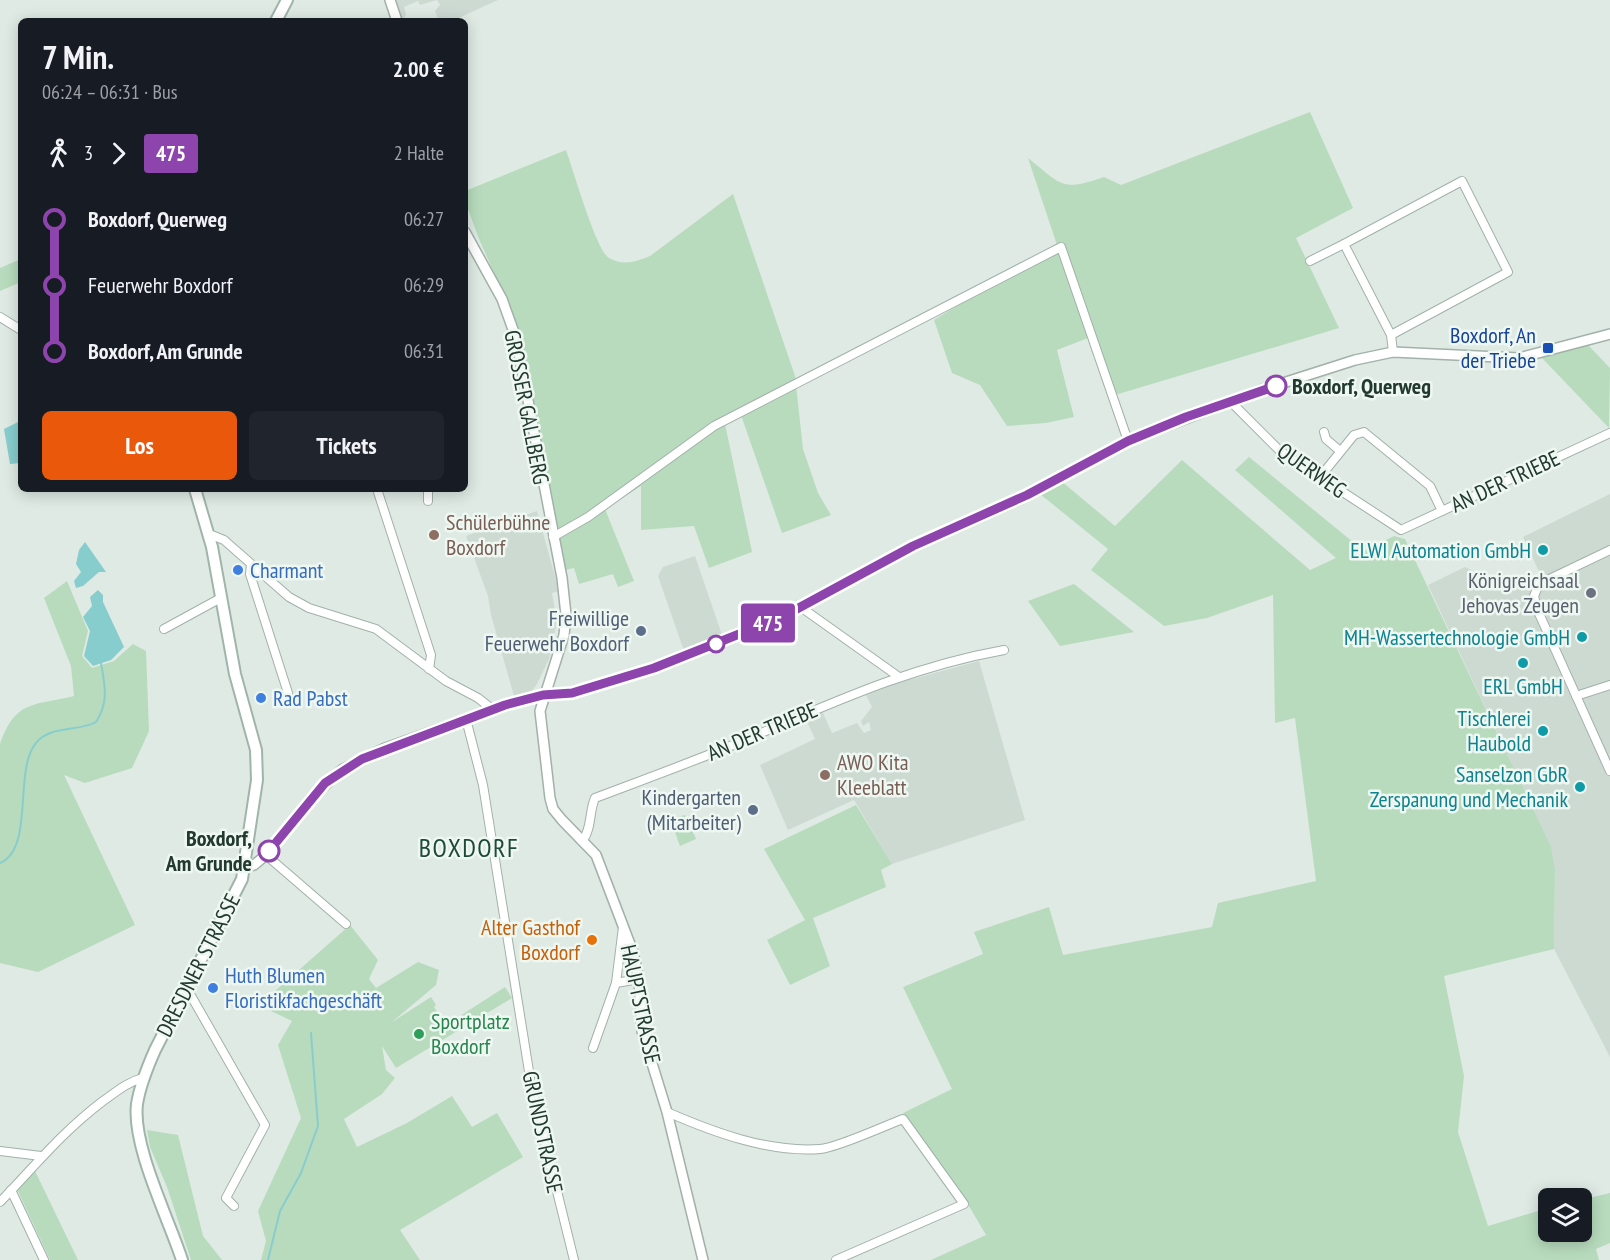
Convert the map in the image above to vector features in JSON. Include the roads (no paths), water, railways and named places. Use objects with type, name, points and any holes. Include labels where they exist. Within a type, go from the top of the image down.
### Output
[{"type":"main road","points":[[278,18],[287,0]]},
{"type":"main road","name":"DRESDNER STRASSE","points":[[182,1260],[139,1141],[137,1104],[143,1078],[186,987],[236,893],[244,868],[258,761],[232,664],[209,534],[196,492]]},
{"type":"street","points":[[390,0],[397,18]]},
{"type":"street","points":[[1311,261],[1462,182],[1508,272],[1391,335]]},
{"type":"street","name":"GROSSER GALLBERG","points":[[468,237],[502,299],[516,338],[562,578],[566,615],[561,647],[543,695]]},
{"type":"street","points":[[1344,244],[1391,335],[1393,352]]},
{"type":"street","points":[[553,537],[588,517],[714,426],[1061,247],[1128,441]]},
{"type":"street","points":[[0,317],[18,328]]},
{"type":"street","points":[[244,868],[255,865],[266,855],[313,796],[343,769],[383,749],[492,709],[543,695],[572,693],[654,668],[802,608],[913,546],[1027,495],[1128,441],[1230,400],[1355,360],[1393,352],[1519,358],[1610,334]]},
{"type":"street","name":"QUERWEG","points":[[1230,400],[1280,451],[1401,530]]},
{"type":"street","points":[[1324,432],[1326,439],[1340,452]]},
{"type":"street","points":[[1320,477],[1354,435],[1364,432],[1430,486],[1442,511]]},
{"type":"street","name":"AN DER TRIEBE","points":[[1401,530],[1610,433]]},
{"type":"street","points":[[378,492],[431,655],[429,669]]},
{"type":"street","points":[[428,492],[428,501]]},
{"type":"street","points":[[209,534],[224,540],[289,597],[309,608],[376,629],[429,669],[492,709]]},
{"type":"street","points":[[1610,550],[1539,584],[1534,596],[1537,609],[1610,771]]},
{"type":"street","points":[[251,565],[250,574],[288,693]]},
{"type":"street","points":[[164,629],[219,599]]},
{"type":"street","points":[[802,608],[897,677]]},
{"type":"street","name":"AN DER TRIEBE","points":[[583,840],[587,835],[590,808],[596,798],[726,747],[864,688],[973,656],[1004,650]]},
{"type":"street","points":[[1576,696],[1610,685]]},
{"type":"street","name":"HAUPTSTRASSE","points":[[543,695],[540,711],[553,809],[596,855],[623,926],[639,979],[642,1031],[668,1112],[703,1260]]},
{"type":"street","name":"GRUNDSTRASSE","points":[[466,719],[483,785],[532,1090],[574,1260]]},
{"type":"street","points":[[266,855],[345,924]]},
{"type":"street","points":[[593,1048],[616,983],[623,926]]},
{"type":"street","points":[[616,983],[639,979]]},
{"type":"street","points":[[186,987],[265,1125],[225,1198],[234,1206]]},
{"type":"street","points":[[0,1202],[40,1156],[78,1120],[130,1082],[143,1078]]},
{"type":"street","points":[[668,1112],[693,1123],[758,1143],[822,1149],[903,1119],[964,1204],[836,1260]]},
{"type":"street","points":[[0,1151],[40,1156]]},
{"type":"street","points":[[11,1190],[44,1260]]},
{"type":"water","points":[[18,422],[18,463],[10,464],[4,429]]},
{"type":"water","points":[[85,542],[106,572],[99,572],[83,586],[76,588],[74,581],[81,572],[76,564],[79,550]]},
{"type":"water","points":[[98,590],[103,595],[103,602],[124,647],[111,660],[93,666],[84,656],[90,631],[83,617],[92,606],[90,597]]},
{"type":"waterway","points":[[0,863],[11,855],[17,842],[29,755],[42,737],[96,722],[103,708],[105,694],[101,663]]},
{"type":"waterway","points":[[268,1260],[280,1211],[301,1173],[318,1126],[311,1033]]},
{"type":"place","name":"Boxdorf, An der Triebe","points":[[1548,348]]},
{"type":"place","name":"Boxdorf, Querweg","points":[[1276,386]]},
{"type":"place","name":"Schülerbühne Boxdorf","points":[[434,535]]},
{"type":"place","name":"ELWI Automation GmbH","points":[[1543,550]]},
{"type":"place","name":"Charmant","points":[[238,570]]},
{"type":"place","name":"Königreichsaal Jehovas Zeugen","points":[[1591,593]]},
{"type":"place","name":"Freiwillige Feuerwehr Boxdorf","points":[[641,631]]},
{"type":"place","name":"MH-Wassertechnologie GmbH","points":[[1582,637]]},
{"type":"place","name":"ERL GmbH","points":[[1523,663]]},
{"type":"place","name":"Rad Pabst","points":[[261,698]]},
{"type":"place","name":"Tischlerei Haubold","points":[[1543,731]]},
{"type":"place","name":"AWO Kita Kleeblatt","points":[[825,775]]},
{"type":"place","name":"Sanselzon GbR Zerspanung und Mechanik","points":[[1580,787]]},
{"type":"place","name":"Kindergarten (Mitarbeiter)","points":[[753,810]]},
{"type":"place","name":"Boxdorf, Am Grunde","points":[[269,851]]},
{"type":"place","name":"Alter Gasthof Boxdorf","points":[[592,940]]},
{"type":"place","name":"Huth Blumen Floristikfachgeschäft","points":[[213,988]]},
{"type":"place","name":"Sportplatz Boxdorf","points":[[419,1034]]},
{"type":"district","name":"BOXDORF","points":[[469,848]]}]
